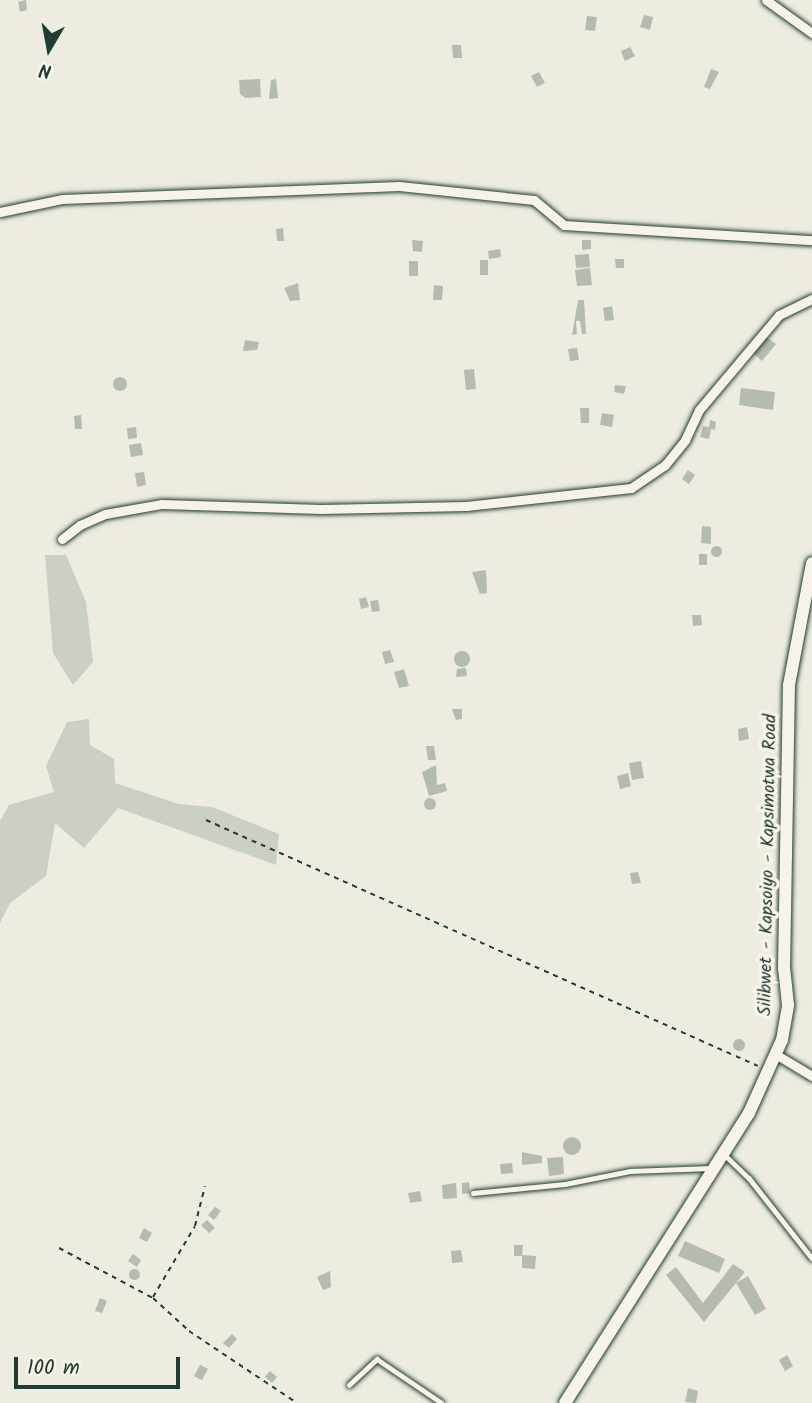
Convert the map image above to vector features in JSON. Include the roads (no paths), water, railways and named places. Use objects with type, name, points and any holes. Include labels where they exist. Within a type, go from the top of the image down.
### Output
[{"type":"street","points":[[766,0],[812,33]]},
{"type":"street","points":[[0,212],[62,199],[399,186],[534,200],[564,225],[812,240]]},
{"type":"street","points":[[62,539],[80,525],[105,514],[162,504],[321,509],[466,506],[631,488],[665,465],[685,440],[699,410],[779,315],[812,299]]},
{"type":"street","name":"Silibwet - Kapsoiyo - Kapsimotwa Road","points":[[565,1403],[723,1154],[771,1072],[777,1055],[788,1004],[784,969],[789,685],[812,563]]},
{"type":"street","points":[[777,1055],[812,1076]]},
{"type":"lane","points":[[723,1154],[749,1178],[812,1258]]},
{"type":"lane","points":[[473,1193],[565,1184],[630,1171],[714,1168]]},
{"type":"lane","points":[[349,1385],[377,1359],[442,1403]]}]
